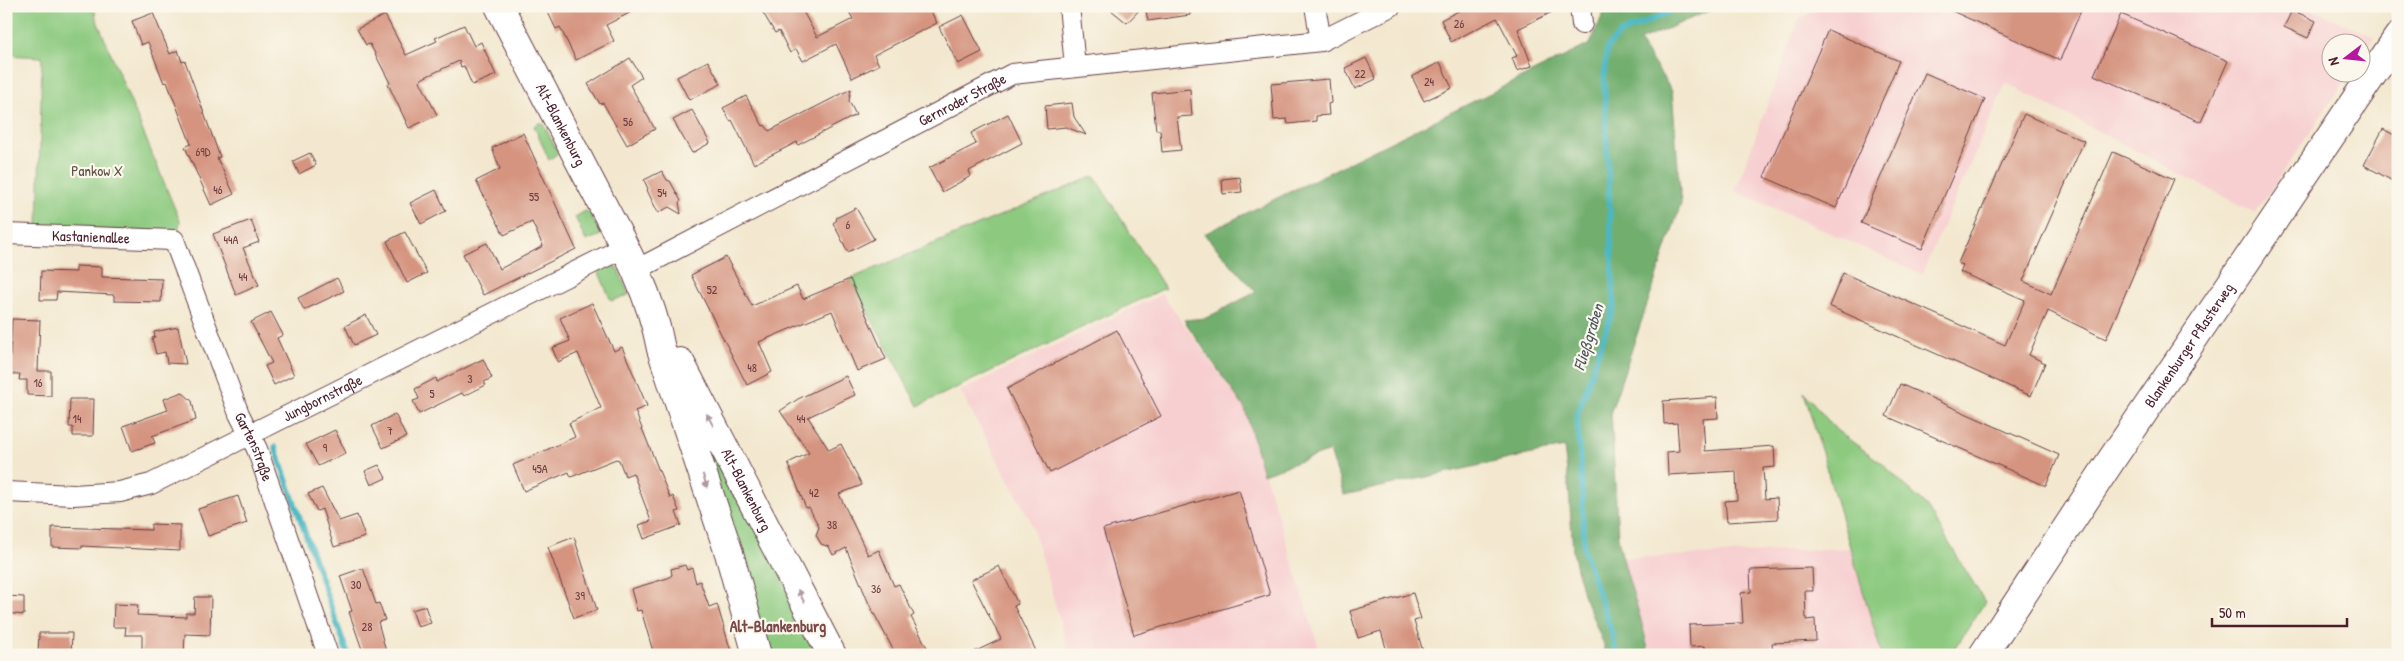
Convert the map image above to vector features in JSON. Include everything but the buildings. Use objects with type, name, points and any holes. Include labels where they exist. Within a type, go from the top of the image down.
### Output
[{"type":"main road","name":"Alt-Blankenburg","points":[[499,6],[630,259],[657,327],[661,349],[729,553],[757,655]]},
{"type":"main road","name":"Blankenburger Pflasterweg","points":[[1983,655],[2112,459],[2398,37]]},
{"type":"main road","name":"Alt-Blankenburg","points":[[657,327],[674,351],[832,655]]},
{"type":"street","points":[[1069,6],[1075,66]]},
{"type":"street","points":[[1315,6],[1321,41],[1392,6]]},
{"type":"street","name":"Gernroder Straße","points":[[630,259],[1012,74],[1321,41]]},
{"type":"street","name":"Kastanienallee","points":[[6,234],[174,240]]},
{"type":"street","name":"Gartenstraße","points":[[174,240],[239,414],[257,449],[328,655]]},
{"type":"street","name":"Jungbornstraße","points":[[6,492],[74,495],[120,492],[151,484],[250,435],[630,259]]},
{"type":"shaded area","points":[[1823,6],[2304,6],[2364,32],[2322,32],[2322,82],[2344,82],[2255,213],[2006,83],[1922,274],[1735,191],[1799,19]]},
{"type":"shaded area","points":[[1162,294],[1245,409],[1321,655],[1070,655],[1030,520],[960,391]]},
{"type":"shaded area","points":[[1851,548],[1882,655],[1649,655],[1644,629],[1622,558]]},
{"type":"green space","name":"Pankow X","points":[[6,6],[94,6],[96,18],[180,221],[178,233],[38,227],[42,57],[6,55]]},
{"type":"green space","points":[[1622,6],[1720,6],[1639,41],[1672,91],[1681,204],[1611,411],[1618,538],[1649,655],[1604,655],[1604,645],[1583,594],[1573,552],[1564,447],[1344,495],[1330,451],[1263,474],[1245,409],[1184,320],[1206,318],[1256,292],[1204,234],[1590,44],[1603,14]]},
{"type":"green space","points":[[543,123],[558,153],[549,160],[534,126]]},
{"type":"green space","points":[[1094,176],[1165,288],[918,406],[850,279]]},
{"type":"green space","points":[[585,211],[589,212],[601,235],[586,241],[575,217]]},
{"type":"green space","points":[[610,264],[618,269],[629,295],[611,301],[597,268]]},
{"type":"green space","points":[[1804,392],[1836,430],[1883,464],[1927,507],[1985,602],[1951,655],[1882,655]]},
{"type":"green space","points":[[691,399],[825,655],[766,655]]},
{"type":"waterway","name":"Fließgraben","points":[[1616,655],[1613,636],[1584,551],[1577,416],[1614,306],[1604,78],[1607,48],[1619,34],[1683,6]]},
{"type":"waterway","points":[[275,447],[348,655]]},
{"type":"district","name":"Alt-Blankenburg","points":[[778,626]]}]
